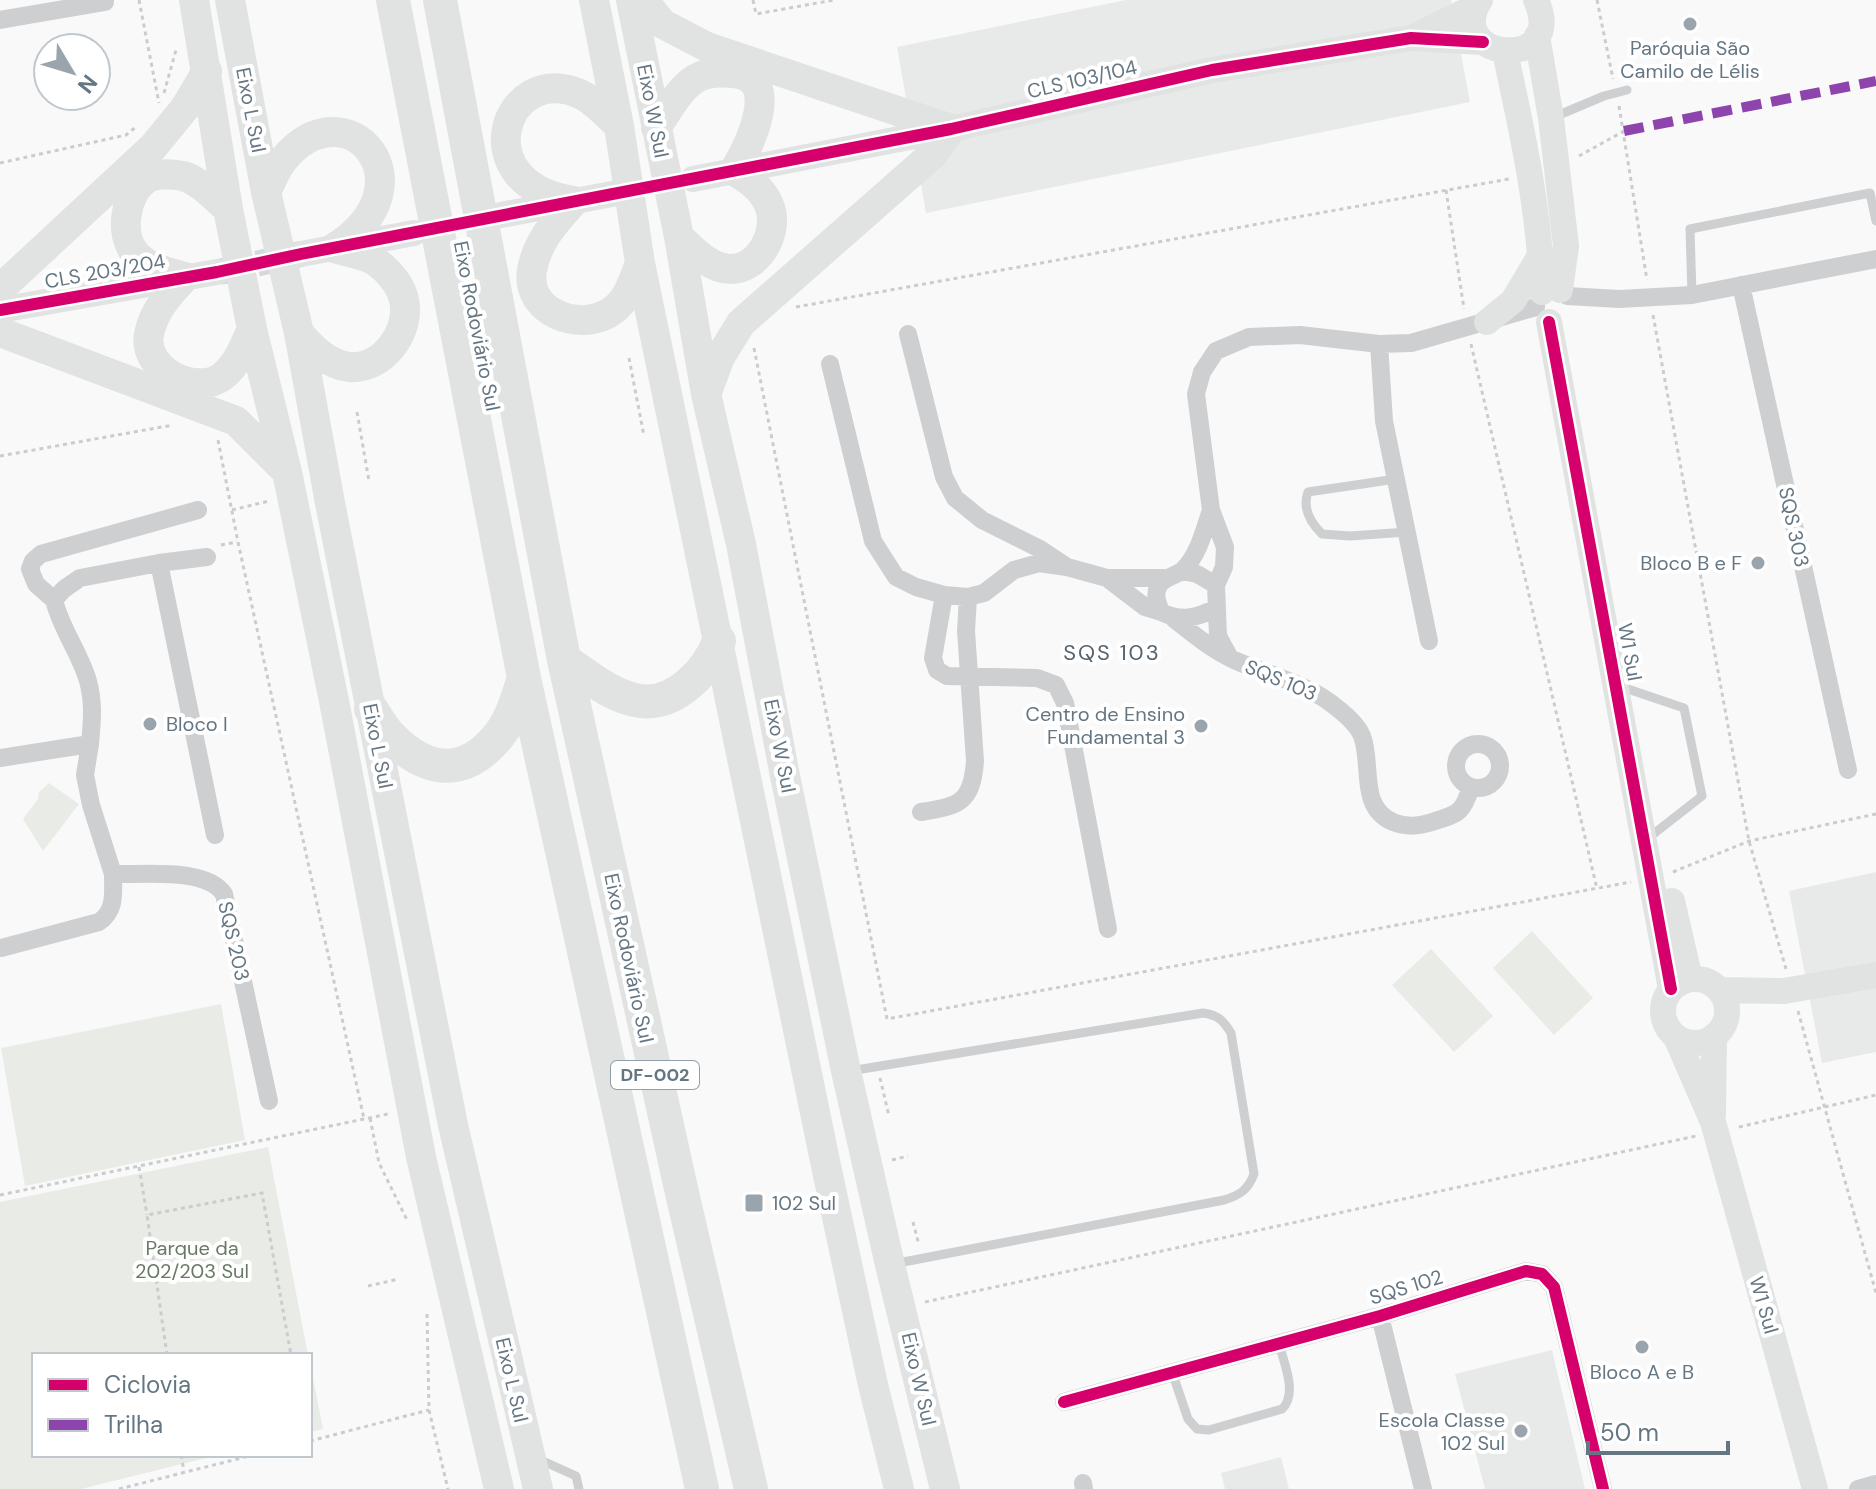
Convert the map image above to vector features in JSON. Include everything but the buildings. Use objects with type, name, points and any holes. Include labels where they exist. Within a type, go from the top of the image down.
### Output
[{"type":"highway","name":"Eixo Rodoviário Sul","points":[[393,0],[524,678],[702,1489]]},
{"type":"highway","name":"Eixo Rodoviário Sul","points":[[440,0],[564,660],[751,1489]]},
{"type":"highway","points":[[564,660],[611,691],[641,701],[666,698],[688,685],[712,658],[719,641]]},
{"type":"highway","points":[[371,709],[392,739],[421,761],[445,769],[469,762],[496,740],[513,712],[524,678]]},
{"type":"main road","name":"Eixo L Sul","points":[[194,0],[228,209],[252,329],[287,472],[334,701],[412,1109],[463,1343],[499,1489]]},
{"type":"main road","name":"Eixo L Sul","points":[[230,0],[266,192],[299,333],[453,1125],[538,1489]]},
{"type":"main road","name":"Eixo W Sul","points":[[594,0],[619,126],[640,263],[854,1295],[899,1489]]},
{"type":"main road","name":"Eixo W Sul","points":[[631,0],[679,237],[706,394],[741,544],[846,1071],[945,1489]]},
{"type":"main road","points":[[643,0],[663,24],[707,47],[951,129],[933,154],[741,323],[720,357],[706,394]]},
{"type":"main road","points":[[0,289],[153,147],[185,108],[207,71]]},
{"type":"main road","points":[[656,128],[682,90],[697,78],[715,72],[741,74],[752,82],[761,106],[750,145],[734,171],[757,185],[770,205],[770,234],[760,254],[747,265],[730,269],[700,256],[679,237]]},
{"type":"main road","points":[[574,201],[553,198],[534,189],[510,163],[506,143],[509,123],[518,104],[550,87],[566,89],[583,95],[619,126]]},
{"type":"main road","points":[[266,192],[282,161],[296,147],[319,133],[341,133],[363,141],[379,164],[381,187],[367,221],[334,248]]},
{"type":"main road","points":[[228,209],[186,177],[167,174],[148,177],[137,188],[128,207],[125,225],[127,240],[135,254],[152,267],[185,277],[163,300],[149,335],[149,350],[155,362],[178,379],[205,383],[221,378],[235,364],[252,329]]},
{"type":"main road","points":[[574,201],[544,236],[532,271],[534,289],[546,307],[560,318],[577,321],[597,319],[613,310],[628,295],[640,263]]},
{"type":"main road","points":[[299,333],[316,352],[349,367],[369,364],[385,355],[404,323],[405,304],[401,289],[389,274],[373,260],[334,248]]},
{"type":"main road","points":[[0,332],[236,421],[287,472]]},
{"type":"street","name":"W1 Sul","points":[[1536,0],[1541,12],[1537,36],[1551,118],[1566,246],[1553,307]]},
{"type":"street","points":[[0,20],[53,6],[105,2]]},
{"type":"street","name":"CLS 103/104","points":[[1411,38],[1478,3]]},
{"type":"street","name":"W1 Sul","points":[[1478,3],[1474,19],[1476,31],[1494,47],[1529,176],[1541,254],[1680,984]]},
{"type":"street","points":[[1494,47],[1517,51],[1528,46],[1537,36]]},
{"type":"street","name":"CLS 103/104","points":[[693,179],[951,129],[1212,70],[1411,38],[1494,47]]},
{"type":"street","points":[[496,216],[612,194]]},
{"type":"street","points":[[301,254],[414,233]]},
{"type":"street","points":[[1477,325],[1513,301],[1541,254]]},
{"type":"street","points":[[1553,307],[1692,295],[1876,259]]},
{"type":"street","name":"CLS 203/204","points":[[0,310],[217,272]]},
{"type":"street","name":"SQS 303","points":[[1741,285],[1848,770]]},
{"type":"street","name":"SQS 103","points":[[1230,658],[1218,636],[1216,608],[1216,585],[1224,567],[1225,547],[1211,510],[1196,394],[1202,372],[1216,351],[1249,337],[1262,336],[1300,335],[1379,344],[1411,343],[1553,307]]},
{"type":"street","name":"SQS 103","points":[[908,334],[944,477],[955,498],[982,520],[1067,567]]},
{"type":"street","points":[[1379,344],[1384,421],[1429,641]]},
{"type":"street","points":[[830,364],[873,541],[896,577],[944,595],[968,597],[966,631],[974,779],[967,797],[952,807],[921,812]]},
{"type":"street","points":[[1,948],[99,922],[108,915],[113,905],[113,874],[85,775],[93,710],[87,679],[58,620],[54,600],[36,584],[30,569],[33,561],[41,554],[198,510]]},
{"type":"street","name":"SQS 103","points":[[1211,510],[1199,548],[1175,574],[1158,586],[1156,598],[1168,615],[1205,645],[1326,699],[1342,712],[1362,734],[1372,804],[1385,819],[1399,825],[1418,826],[1458,814],[1471,787]]},
{"type":"street","points":[[1011,535],[1014,570]]},
{"type":"street","points":[[54,600],[80,578],[208,552]]},
{"type":"street","points":[[159,563],[215,835]]},
{"type":"street","name":"SQS 103","points":[[968,597],[984,593],[1014,570],[1039,563],[1107,578],[1197,574],[1216,585]]},
{"type":"street","name":"SQS 103","points":[[1107,578],[1145,607],[1168,615]]},
{"type":"street","points":[[944,595],[933,658],[937,670],[947,676],[969,678],[1037,678],[1056,685],[1065,703],[1108,929]]},
{"type":"street","points":[[1168,615],[1198,618],[1216,608]]},
{"type":"street","points":[[0,758],[90,744]]},
{"type":"street","name":"SQS 203","points":[[113,874],[197,877],[218,885],[224,894],[269,1101]]},
{"type":"street","points":[[1788,990],[1697,1043],[1676,1037],[1664,1020],[1665,998],[1680,984],[1701,979],[1720,990],[1788,990],[1876,975]]},
{"type":"street","points":[[1720,990],[1725,1000],[1720,1028]]},
{"type":"street","name":"W1 Sul","points":[[1714,1127],[1720,1028]]},
{"type":"street","name":"W1 Sul","points":[[1676,1037],[1714,1127],[1815,1489]]},
{"type":"street","name":"SQS 102","points":[[1064,1402],[1380,1316],[1526,1271],[1542,1274],[1554,1287],[1603,1489]]},
{"type":"street","name":"SQS 102","points":[[1380,1316],[1423,1489]]},
{"type":"street","points":[[1858,1489],[1876,1484]]},
{"type":"lane","points":[[1551,118],[1627,90]]},
{"type":"lane","points":[[1692,295],[1690,229],[1870,193],[1876,221]]},
{"type":"lane","points":[[1396,479],[1308,492],[1306,510],[1322,534],[1350,536],[1407,532]]},
{"type":"lane","points":[[1623,688],[1684,708],[1702,796],[1651,836]]},
{"type":"lane","points":[[846,1071],[1203,1013],[1216,1015],[1231,1033],[1254,1174],[1250,1186],[1240,1195],[890,1265]]},
{"type":"lane","points":[[1171,1372],[1188,1419],[1197,1429],[1209,1430],[1282,1409],[1289,1403],[1291,1394],[1279,1344]]},
{"type":"lane","points":[[530,1455],[576,1476],[579,1489]]},
{"type":"path","points":[[139,0],[160,106],[178,41]]},
{"type":"path","points":[[753,0],[756,14],[834,0]]},
{"type":"path","points":[[1597,0],[1624,131],[1649,297],[1749,841],[1788,990],[1825,1107],[1876,1293]]},
{"type":"path","points":[[0,163],[126,135],[137,126]]},
{"type":"path","points":[[1556,168],[1624,131]]},
{"type":"path","points":[[795,308],[1529,176]]},
{"type":"path","points":[[1446,190],[1597,889]]},
{"type":"path","points":[[752,337],[887,1019],[1658,877],[1749,841],[1876,814]]},
{"type":"path","points":[[629,358],[644,436]]},
{"type":"path","points":[[357,412],[369,481]]},
{"type":"path","points":[[0,456],[177,424]]},
{"type":"path","points":[[217,432],[238,542],[364,1119]]},
{"type":"path","points":[[232,510],[274,500]]},
{"type":"path","points":[[208,552],[238,542]]},
{"type":"path","points":[[878,1066],[889,1116]]},
{"type":"path","points":[[902,1308],[1714,1127],[1876,1095]]},
{"type":"path","points":[[0,1195],[412,1109]]},
{"type":"path","points":[[370,1118],[379,1163],[408,1222]]},
{"type":"path","points":[[138,1166],[167,1353]]},
{"type":"path","points":[[147,1215],[262,1193],[291,1353]]},
{"type":"path","points":[[913,1222],[922,1258]]},
{"type":"path","points":[[368,1286],[399,1279]]},
{"type":"path","points":[[427,1314],[429,1410],[448,1489]]},
{"type":"path","points":[[312,1440],[429,1410]]},
{"type":"path","points":[[181,1457],[184,1473]]},
{"type":"path","points":[[119,1489],[245,1457]]},
{"type":"shaded area","points":[[1126,0],[1451,0],[1470,102],[926,213],[897,47]]},
{"type":"shaded area","points":[[1876,872],[1876,1052],[1822,1063],[1789,891]]},
{"type":"shaded area","name":"Escola Classe 102 Sul","points":[[1552,1350],[1585,1489],[1485,1489],[1455,1374]]},
{"type":"shaded area","points":[[1281,1457],[1289,1489],[1225,1489],[1221,1473]]},
{"type":"green space","points":[[49,783],[79,804],[43,851],[23,819],[38,799],[39,792]]},
{"type":"green space","points":[[1532,931],[1593,998],[1554,1035],[1493,968]]},
{"type":"green space","points":[[1431,949],[1493,1016],[1454,1052],[1392,985]]},
{"type":"green space","points":[[221,1004],[245,1140],[25,1186],[1,1048]]},
{"type":"green space","name":"Parque da 202/203 Sul","points":[[268,1147],[308,1353],[32,1353],[32,1457],[210,1457],[81,1489],[0,1489],[0,1202]]},
{"type":"green space","points":[[312,1373],[323,1429],[312,1432]]},
{"type":"tunnel","points":[[219,272],[301,254]]},
{"type":"marked path","points":[[1624,131],[1876,81]]},
{"type":"cycle path","points":[[0,310],[217,272],[951,129],[1212,70],[1411,38],[1483,42]]},
{"type":"cycle path","points":[[1549,322],[1671,989]]},
{"type":"cycle path","points":[[1064,1402],[1380,1316],[1526,1271],[1542,1274],[1554,1287],[1603,1489]]},
{"type":"place","name":"Paróquia São Camilo de Lélis","points":[[1690,24]]},
{"type":"place","name":"Bloco B e F","points":[[1758,563]]},
{"type":"place","name":"Bloco I","points":[[150,724]]},
{"type":"place","name":"Centro de Ensino Fundamental 3","points":[[1201,726]]},
{"type":"place","name":"102 Sul","points":[[754,1203]]},
{"type":"place","name":"Bloco A e B","points":[[1642,1347]]},
{"type":"place","name":"Escola Classe 102 Sul","points":[[1521,1431]]},
{"type":"district","name":"SQS 103","points":[[1112,652]]}]
